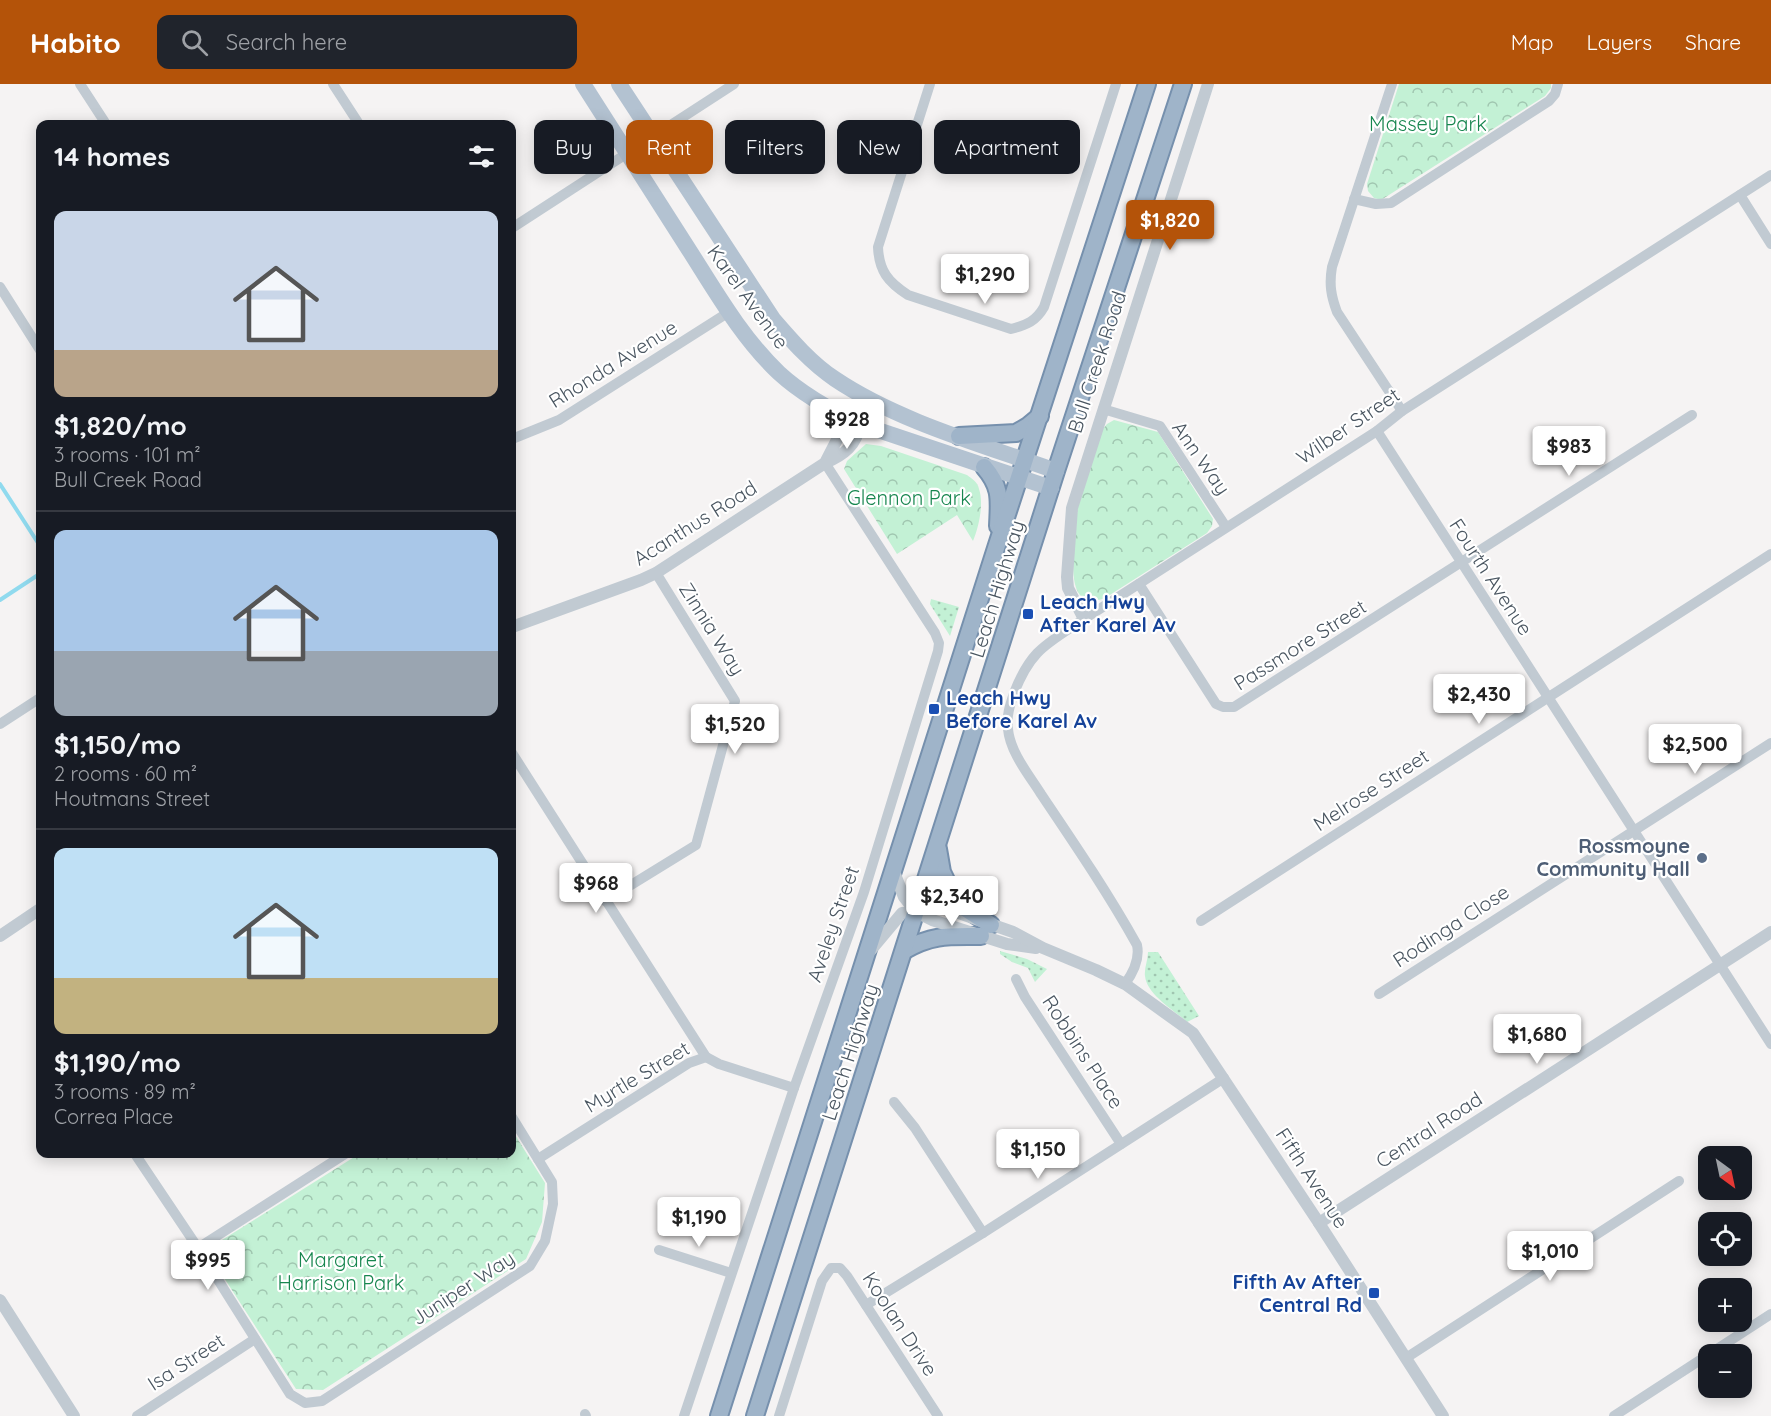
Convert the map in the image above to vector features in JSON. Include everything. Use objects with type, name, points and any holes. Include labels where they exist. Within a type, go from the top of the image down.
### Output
[{"type":"highway","name":"Leach Highway","points":[[719,1416],[1146,84]]},
{"type":"highway","name":"Leach Highway","points":[[755,1416],[1056,471],[1183,84]]},
{"type":"highway","points":[[959,436],[1016,433],[1040,416]]},
{"type":"highway","points":[[984,467],[994,479],[999,494],[997,545]]},
{"type":"highway","points":[[937,846],[942,872],[957,903],[986,930]]},
{"type":"highway","points":[[905,950],[926,939],[986,930]]},
{"type":"main road","name":"Karel Avenue","points":[[583,84],[626,151]]},
{"type":"main road","name":"Karel Avenue","points":[[620,84],[643,120]]},
{"type":"main road","name":"Karel Avenue","points":[[640,174],[729,312],[761,355],[798,389],[830,410],[860,424],[1051,488]]},
{"type":"main road","name":"Karel Avenue","points":[[678,174],[773,319],[794,344],[818,366],[849,388],[897,412],[1056,471]]},
{"type":"main road","points":[[849,388],[860,410],[860,424],[897,412]]},
{"type":"street","points":[[80,84],[103,120]]},
{"type":"street","points":[[333,84],[356,120]]},
{"type":"street","points":[[677,120],[734,84]]},
{"type":"street","points":[[930,84],[878,247],[883,273],[893,285],[908,295],[1011,329],[1026,325],[1038,317],[1044,307],[1116,84]]},
{"type":"street","name":"Bull Creek Road","points":[[1084,619],[1068,588],[1066,577],[1072,508],[1208,84]]},
{"type":"street","points":[[1392,84],[1329,282],[1337,312],[1402,411]]},
{"type":"street","points":[[1354,199],[1376,204],[1391,203],[1548,101],[1556,94],[1558,84]]},
{"type":"street","points":[[516,225],[626,154]]},
{"type":"street","name":"Wilber Street","points":[[1125,984],[1132,974],[1137,959],[1137,945],[1015,751],[1008,731],[1007,717],[1011,701],[1025,667],[1044,646],[1084,619],[1377,431],[1402,411],[1771,175]]},
{"type":"street","points":[[1740,195],[1771,244]]},
{"type":"street","points":[[0,287],[36,344]]},
{"type":"street","name":"Rhonda Avenue","points":[[516,437],[559,420],[729,312]]},
{"type":"street","name":"Ann Way","points":[[1103,409],[1160,426],[1226,527]]},
{"type":"street","name":"Passmore Street","points":[[1139,584],[1216,704],[1223,707],[1234,707],[1462,564],[1692,415]]},
{"type":"street","name":"Acanthus Road","points":[[516,626],[656,573],[825,463],[843,428],[860,424]]},
{"type":"street","name":"Fourth Avenue","points":[[1377,431],[1771,1044]]},
{"type":"street","name":"Aveley Street","points":[[684,1416],[794,1088],[864,892],[938,651],[939,643],[935,633],[825,463]]},
{"type":"street","name":"Melrose Street","points":[[1201,921],[1771,554]]},
{"type":"street","name":"Zinnia Way","points":[[605,901],[696,845],[735,701],[656,573]]},
{"type":"street","points":[[0,724],[36,701]]},
{"type":"street","name":"Rodinga Close","points":[[1379,994],[1771,743]]},
{"type":"street","points":[[516,759],[706,1057]]},
{"type":"street","points":[[894,872],[904,897],[916,912]]},
{"type":"street","points":[[0,936],[36,912]]},
{"type":"street","points":[[868,953],[902,913],[916,912]]},
{"type":"street","name":"Fifth Avenue","points":[[916,912],[932,920],[986,930],[1007,944],[1043,948],[1096,970],[1125,984],[1193,1033],[1443,1416]]},
{"type":"street","name":"Central Road","points":[[1319,1223],[1771,932]]},
{"type":"street","name":"Robbins Place","points":[[1016,979],[1025,997],[1120,1144]]},
{"type":"street","name":"Myrtle Street","points":[[538,1159],[688,1063],[706,1057],[719,1064],[794,1088]]},
{"type":"street","points":[[866,1305],[983,1233],[1224,1078]]},
{"type":"street","points":[[894,1102],[915,1128],[983,1233]]},
{"type":"street","name":"Juniper Way","points":[[255,1339],[290,1394],[305,1403],[322,1401],[530,1266],[545,1241],[553,1204],[552,1182],[516,1124]]},
{"type":"street","points":[[138,1158],[255,1339]]},
{"type":"street","points":[[198,1248],[339,1158]]},
{"type":"street","points":[[1406,1358],[1678,1181]]},
{"type":"street","points":[[659,1250],[731,1274]]},
{"type":"street","name":"Koolan Drive","points":[[779,1416],[825,1274],[831,1268],[840,1268],[938,1416]]},
{"type":"street","points":[[0,1300],[74,1416]]},
{"type":"street","points":[[1614,1416],[1771,1314]]},
{"type":"street","name":"Isa Street","points":[[137,1416],[255,1339]]},
{"type":"green space","name":"Massey Park","points":[[1399,84],[1551,84],[1551,88],[1545,96],[1381,200],[1374,198],[1368,191],[1367,184]]},
{"type":"green space","points":[[1114,420],[1158,432],[1213,519],[1212,526],[1207,533],[1105,598],[1092,601],[1084,598],[1078,592],[1073,571],[1077,515],[1083,488],[1102,430]]},
{"type":"green space","name":"Glennon Park","points":[[866,444],[881,446],[967,475],[974,481],[978,487],[981,508],[973,541],[957,515],[897,554],[844,469],[847,461]]},
{"type":"green space","points":[[931,599],[959,607],[950,636],[930,604]]},
{"type":"green space","points":[[1000,951],[1027,959],[1047,969],[1035,982],[1028,968],[1012,962],[1000,954]]},
{"type":"green space","points":[[1148,952],[1158,952],[1199,1016],[1187,1022],[1151,990],[1145,976]]},
{"type":"green space","name":"Margaret Harrison Park","points":[[516,1136],[545,1183],[542,1222],[526,1259],[323,1390],[296,1389],[206,1250],[353,1158],[516,1158]]},
{"type":"waterway","points":[[0,484],[36,540]]},
{"type":"waterway","points":[[0,600],[36,576]]},
{"type":"place","name":"Leach Hwy After Karel Av","points":[[1028,614]]},
{"type":"place","name":"Leach Hwy Before Karel Av","points":[[934,709]]},
{"type":"place","name":"Rossmoyne Community Hall","points":[[1702,858]]},
{"type":"place","name":"Fifth Av After Central Rd","points":[[1374,1293]]}]
